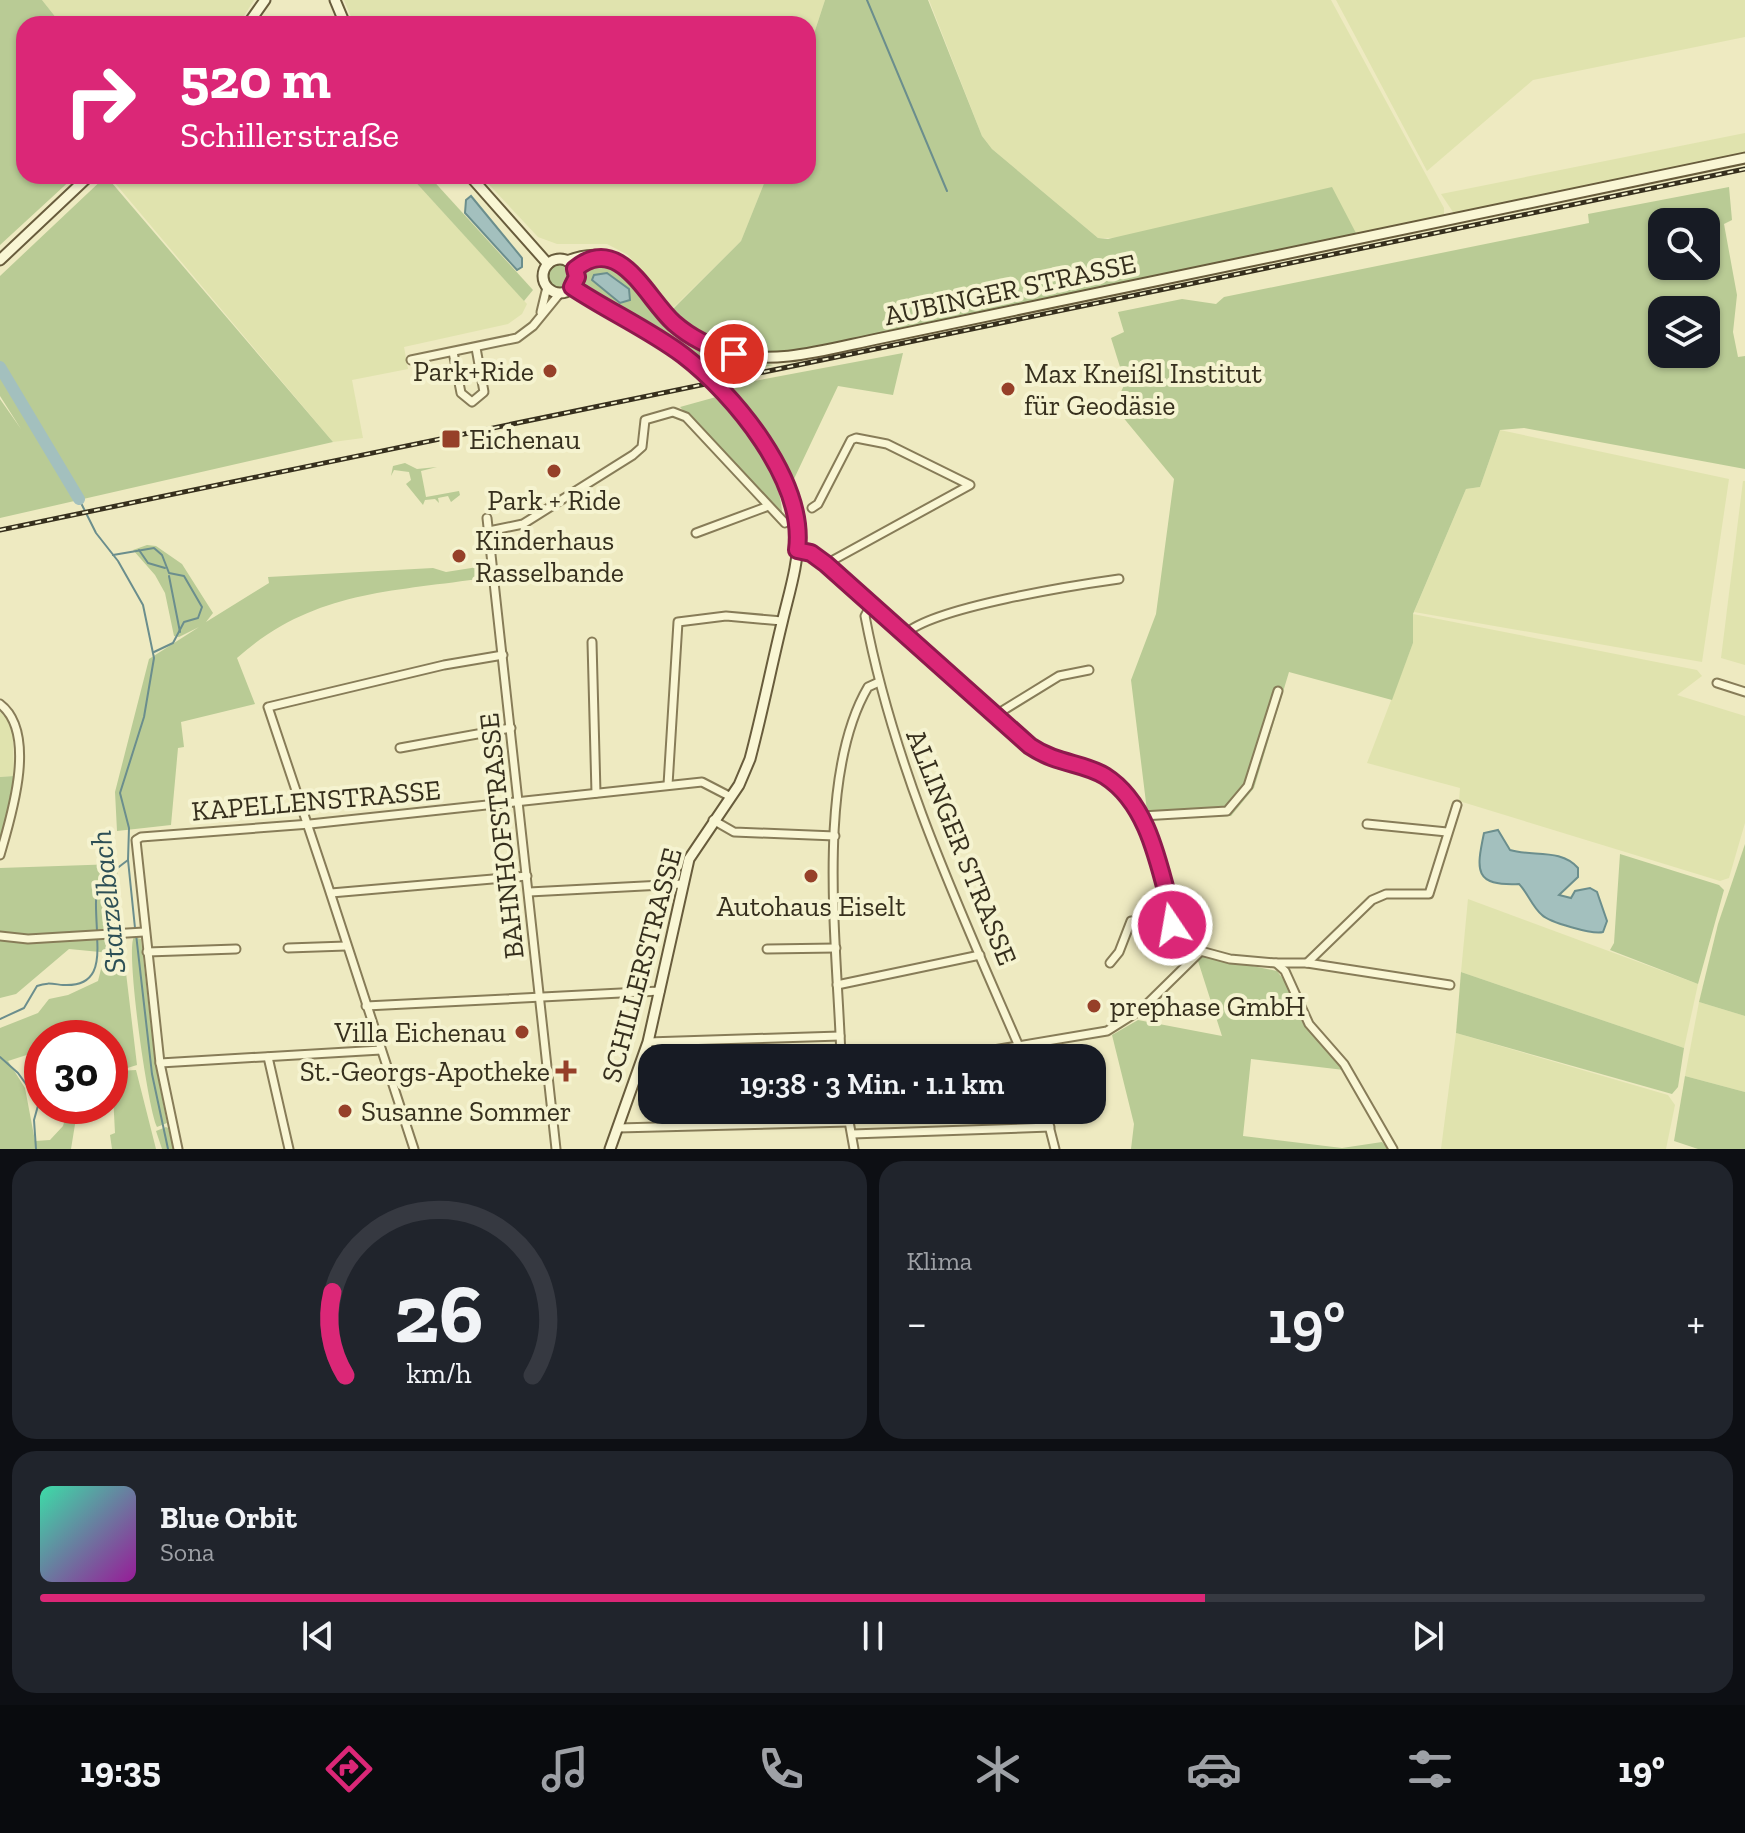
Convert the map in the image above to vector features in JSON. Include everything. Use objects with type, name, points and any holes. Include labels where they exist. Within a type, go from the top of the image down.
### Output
[{"type":"street","name":"AUBINGER STRASSE","points":[[609,257],[627,268],[673,322],[700,341],[734,354],[774,357],[1745,158]]},
{"type":"street","points":[[0,260],[81,184]]},
{"type":"street","points":[[477,184],[548,264]]},
{"type":"street","points":[[541,314],[547,287],[543,273],[548,264],[557,259],[567,261],[591,253],[609,257]]},
{"type":"street","points":[[575,269],[587,260],[609,257]]},
{"type":"street","points":[[411,360],[476,348],[523,335],[560,293],[572,287],[577,277],[575,269],[567,261]]},
{"type":"street","points":[[547,287],[560,293]]},
{"type":"street","name":"SCHILLERSTRASSE","points":[[572,287],[689,360],[738,408],[758,436],[790,497],[797,522],[797,550],[750,759],[731,797],[693,848],[682,884],[648,1042],[610,1149]]},
{"type":"street","points":[[453,352],[461,393],[472,402],[484,392],[476,348]]},
{"type":"street","points":[[489,531],[523,524],[633,455],[642,447],[643,427],[651,416],[681,413],[766,507],[785,523]]},
{"type":"street","points":[[812,508],[818,504],[851,440],[856,438],[887,444],[970,485],[826,564]]},
{"type":"street","points":[[696,533],[766,507]]},
{"type":"street","name":"BAHNHOFSTRASSE","points":[[487,518],[556,1149]]},
{"type":"street","points":[[797,550],[811,553],[826,564],[994,716],[1046,756],[1106,776],[1142,816],[1175,924],[1188,944],[1200,952],[1230,959],[1307,963],[1450,985]]},
{"type":"street","points":[[905,634],[931,622],[988,604],[1119,579]]},
{"type":"street","name":"ALLINGER STRASSE","points":[[872,603],[865,616],[879,682],[915,805],[1019,1044]]},
{"type":"street","points":[[668,785],[678,622],[726,616],[782,621]]},
{"type":"street","points":[[592,642],[596,793]]},
{"type":"street","points":[[414,1149],[346,946],[310,824],[268,707],[444,665],[503,655]]},
{"type":"street","points":[[994,716],[1059,676],[1089,670]]},
{"type":"street","points":[[840,1044],[835,836],[847,743],[866,691],[879,682]]},
{"type":"street","points":[[1717,683],[1745,692]]},
{"type":"street","points":[[1142,816],[1227,811],[1248,786],[1278,691]]},
{"type":"street","points":[[0,704],[11,714],[17,727],[18,765],[17,793],[0,855]]},
{"type":"street","points":[[400,748],[511,728]]},
{"type":"street","name":"KAPELLENSTRASSE","points":[[139,933],[136,840],[141,837],[310,824],[702,782],[731,797]]},
{"type":"street","points":[[1307,963],[1372,900],[1386,894],[1429,894],[1457,805]]},
{"type":"street","points":[[713,820],[734,832],[835,836]]},
{"type":"street","points":[[1367,824],[1447,832]]},
{"type":"street","points":[[331,893],[527,876]]},
{"type":"street","points":[[529,892],[682,884]]},
{"type":"street","points":[[1110,963],[1119,952],[1131,921],[1175,924]]},
{"type":"street","points":[[0,936],[28,939],[139,933],[147,952],[160,1063],[178,1149]]},
{"type":"street","points":[[288,948],[346,946]]},
{"type":"street","points":[[767,949],[836,948]]},
{"type":"street","points":[[147,952],[236,949]]},
{"type":"street","points":[[1036,1044],[1107,1031],[1142,1009],[1200,952]]},
{"type":"street","points":[[837,985],[980,955]]},
{"type":"street","points":[[1276,963],[1293,986],[1309,1024],[1344,1064],[1393,1149]]},
{"type":"street","points":[[366,1006],[660,991]]},
{"type":"street","points":[[648,1042],[840,1036]]},
{"type":"street","points":[[160,1063],[381,1050]]},
{"type":"street","points":[[268,1057],[289,1149]]},
{"type":"street","points":[[618,1128],[772,1124]]},
{"type":"street","points":[[850,1124],[854,1149]]},
{"type":"street","points":[[1049,1124],[1055,1149]]},
{"type":"street","points":[[852,1134],[1050,1127]]},
{"type":"green space","points":[[0,0],[42,0],[55,16],[16,16],[16,184],[66,184],[0,245]]},
{"type":"green space","points":[[42,0],[254,0],[244,16],[55,16]]},
{"type":"green space","points":[[344,0],[825,0],[816,28],[816,16],[351,16]]},
{"type":"green space","points":[[825,0],[928,0],[982,136],[992,149],[1098,238],[1108,239],[1332,187],[1357,235],[797,351],[744,350],[713,340],[670,312],[741,241],[764,184],[816,184],[816,28]]},
{"type":"green space","points":[[929,0],[1331,0],[1444,208],[1444,216],[1357,235],[1098,238],[992,149],[982,136]]},
{"type":"green space","points":[[1336,0],[1745,0],[1745,37],[1533,80],[1427,171]]},
{"type":"green space","points":[[1745,133],[1745,154],[1455,215],[1441,194]]},
{"type":"green space","points":[[98,184],[113,184],[333,442],[0,518],[0,399],[21,429],[0,396],[0,276]]},
{"type":"green space","points":[[116,184],[417,184],[527,304],[522,314],[508,324],[404,347],[408,369],[352,380],[363,438],[333,442]]},
{"type":"green space","points":[[417,184],[436,184],[533,290],[524,301]]},
{"type":"green space","points":[[488,184],[764,184],[741,241],[672,309],[628,255],[607,244],[557,244],[538,237]]},
{"type":"green space","points":[[1729,187],[1732,220],[1724,224],[1737,295],[1733,332],[1738,357],[1745,356],[1745,469],[1524,428],[1500,430],[1480,487],[1466,489],[1413,614],[1413,643],[1392,700],[1289,672],[1254,788],[1231,816],[1148,819],[1131,680],[1156,614],[1174,479],[1117,410],[1116,403],[1125,383],[1111,338],[1124,332],[1118,312],[1182,299],[1216,304],[1224,297],[1589,223],[1588,214]]},
{"type":"green space","points":[[593,262],[605,264],[629,279],[651,302],[675,337],[679,333],[725,357],[773,365],[719,377],[683,346],[585,289],[580,275],[585,266]]},
{"type":"green space","points":[[555,264],[565,264],[572,271],[572,281],[565,288],[555,288],[548,281],[548,271]]},
{"type":"green space","points":[[903,353],[893,395],[838,386],[793,481],[780,456],[728,386]]},
{"type":"green space","points":[[716,397],[749,437],[768,468],[781,500],[782,516],[680,407]]},
{"type":"green space","points":[[1500,430],[1729,479],[1702,662],[1414,612],[1466,489],[1480,487]]},
{"type":"green space","points":[[405,463],[417,469],[437,467],[421,471],[426,497],[459,491],[460,495],[451,502],[448,496],[438,498],[439,503],[435,499],[425,500],[423,505],[406,484],[411,480],[409,472],[394,470],[391,476],[393,466]]},
{"type":"green space","points":[[1745,481],[1745,665],[1721,658]]},
{"type":"green space","points":[[147,545],[156,546],[182,564],[213,613],[206,622],[269,583],[268,577],[433,568],[446,572],[484,566],[485,578],[354,598],[294,619],[265,636],[237,658],[255,704],[181,722],[184,747],[178,748],[171,825],[117,831],[115,792],[149,659],[199,627],[179,637],[174,636],[165,593],[155,575],[133,550]]},
{"type":"green space","points":[[1413,614],[1697,670],[1702,676],[1677,695],[1745,716],[1745,823],[1729,878],[1720,881],[1459,801],[1460,788],[1367,763],[1413,643]]},
{"type":"green space","points":[[0,705],[12,711],[14,776],[0,777]]},
{"type":"green space","points":[[14,776],[0,848],[0,777]]},
{"type":"green space","points":[[1745,844],[1745,1016],[1699,1002],[1718,924]]},
{"type":"green space","points":[[1620,854],[1719,885],[1724,890],[1698,984],[1610,950],[1614,943]]},
{"type":"green space","points":[[117,864],[121,954],[69,949],[16,994],[0,998],[0,868]]},
{"type":"green space","points":[[1468,899],[1698,984],[1684,1048],[1461,972]]},
{"type":"green space","points":[[134,937],[141,939],[155,1062],[167,1123],[157,1127],[148,1092],[139,1030],[133,970]]},
{"type":"green space","points":[[124,956],[137,1065],[128,1068],[128,1020],[24,1020],[24,1056],[8,1061],[24,1086],[24,1124],[32,1124],[35,1141],[50,1140],[64,1124],[75,1124],[71,1149],[0,1149],[0,1028],[38,1013],[49,999],[68,995],[98,981],[104,957]]},
{"type":"green space","points":[[1203,956],[1277,971],[1287,984],[1300,1019],[1344,1070],[1251,1059],[1243,1136],[1342,1148],[1382,1142],[1388,1149],[1131,1149],[1134,1124],[1112,1035],[1138,1020],[1222,1036],[1198,961]]},
{"type":"green space","points":[[1461,972],[1684,1048],[1678,1087],[1672,1094],[1456,1033]]},
{"type":"green space","points":[[1699,1002],[1745,1016],[1745,1092],[1685,1076]]},
{"type":"green space","points":[[1456,1033],[1668,1095],[1675,1105],[1666,1149],[1441,1149]]},
{"type":"green space","points":[[128,1070],[136,1070],[156,1149],[112,1149],[110,1135],[115,1133],[115,1124],[128,1124]]},
{"type":"green space","points":[[1685,1076],[1745,1092],[1745,1149],[1698,1149],[1674,1141]]},
{"type":"green space","points":[[166,1127],[174,1149],[162,1149],[156,1131]]},
{"type":"water","points":[[471,196],[522,258],[522,267],[517,270],[465,213],[466,200]]},
{"type":"water","points":[[607,273],[629,289],[630,300],[620,303],[592,280],[594,275]]},
{"type":"water","points":[[1498,830],[1510,850],[1555,855],[1578,868],[1578,877],[1559,895],[1571,898],[1575,891],[1590,888],[1597,892],[1607,921],[1603,932],[1581,930],[1546,918],[1519,884],[1486,879],[1480,866],[1484,833]]},
{"type":"waterway","points":[[867,0],[947,191]]},
{"type":"waterway","name":"Starzelbach","points":[[0,367],[79,499]]},
{"type":"waterway","name":"Starzelbach","points":[[79,499],[96,533],[118,561],[143,605],[154,658],[144,717],[120,793],[129,828],[128,860],[135,928]]},
{"type":"waterway","name":"Starzelbach","points":[[113,555],[154,548],[162,555],[169,573],[184,576],[202,607],[198,618],[184,622],[173,643],[154,652]]},
{"type":"waterway","name":"Starzelbach","points":[[139,550],[148,563],[165,568]]},
{"type":"waterway","name":"Starzelbach","points":[[169,576],[180,632]]},
{"type":"waterway","points":[[97,931],[98,889],[128,860]]},
{"type":"waterway","name":"Starzelbach","points":[[136,934],[152,1074],[168,1149]]},
{"type":"waterway","points":[[0,1019],[24,1008],[37,986],[74,985],[89,978],[96,964],[97,937]]},
{"type":"waterway","points":[[0,1057],[18,1073],[39,1102],[34,1120],[36,1149]]},
{"type":"railway","points":[[0,530],[1745,169]]},
{"type":"place","name":"Park+Ride","points":[[550,371]]},
{"type":"place","name":"Max Kneißl Institut für Geodäsie","points":[[1008,389]]},
{"type":"place","name":"Eichenau","points":[[451,439]]},
{"type":"place","name":"Park + Ride","points":[[554,471]]},
{"type":"place","name":"Kinderhaus Rasselbande","points":[[459,556]]},
{"type":"place","name":"Autohaus Eiselt","points":[[811,876]]},
{"type":"place","name":"prephase GmbH","points":[[1094,1006]]},
{"type":"place","name":"Villa Eichenau","points":[[522,1032]]},
{"type":"place","name":"St.-Georgs-Apotheke","points":[[566,1071]]},
{"type":"place","name":"Susanne Sommer","points":[[345,1111]]},
{"type":"route","points":[[734,354],[700,341],[683,330],[662,311],[630,271],[609,257],[587,260],[575,269],[577,277],[572,287],[681,354],[738,408],[758,436],[790,497],[797,522],[797,550],[811,553],[826,564],[1030,746],[1057,762],[1099,773],[1112,781],[1142,816],[1175,924],[1172,925]]}]
